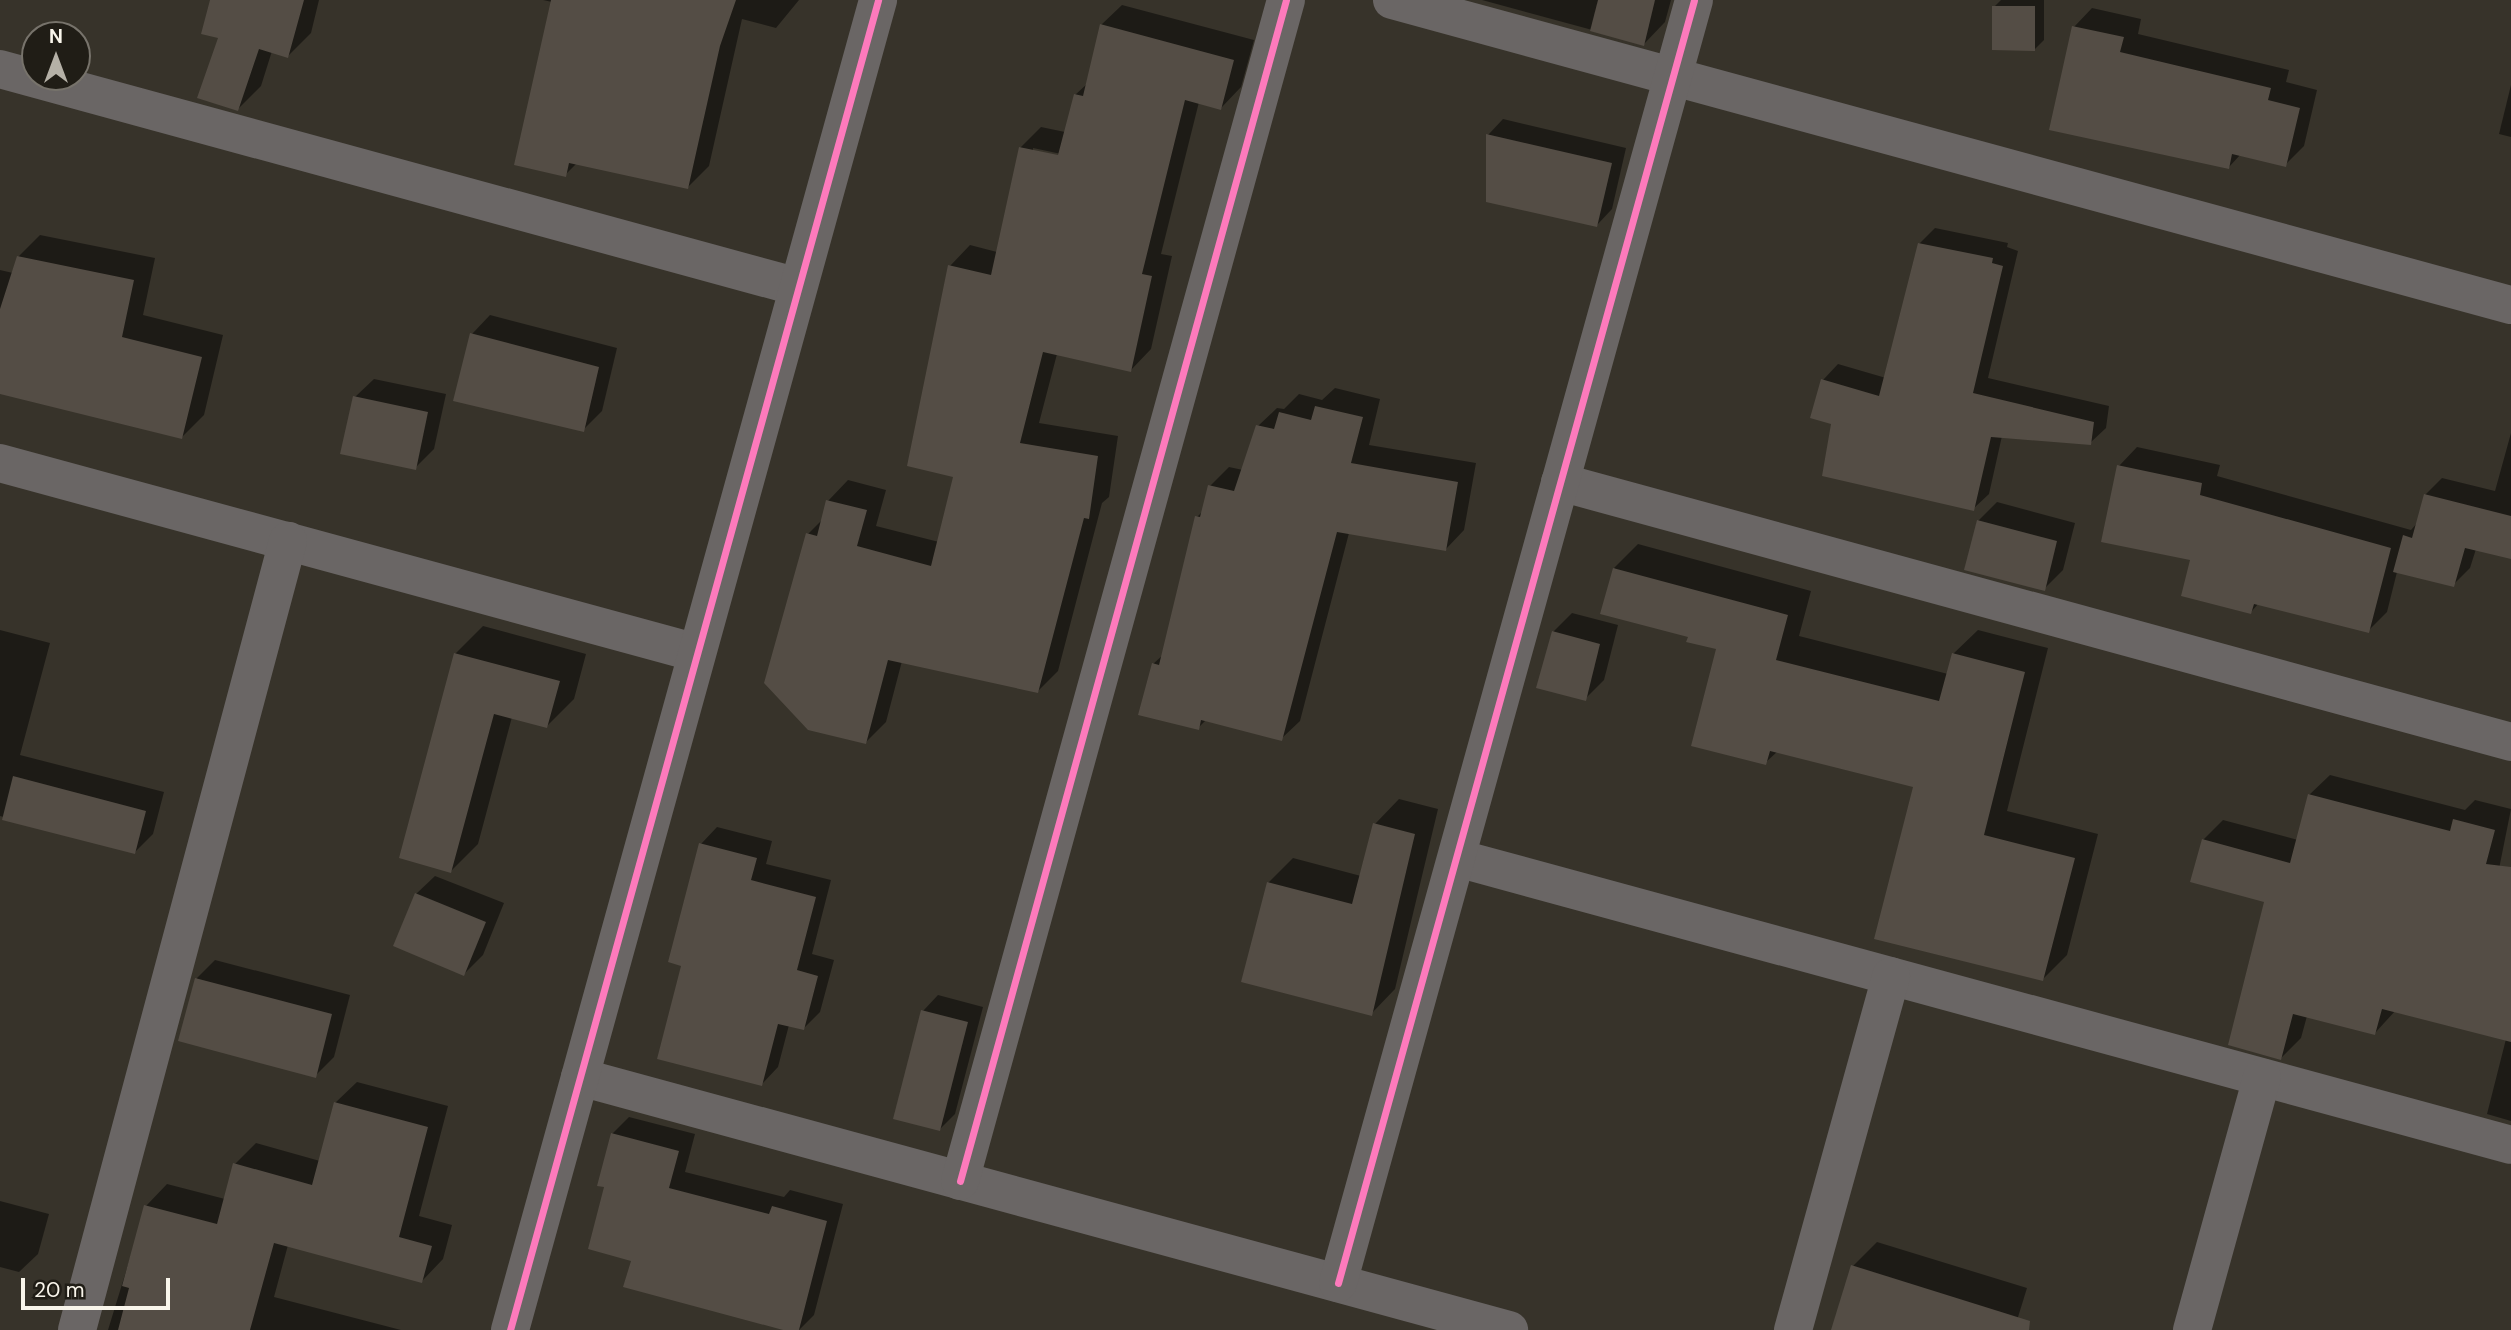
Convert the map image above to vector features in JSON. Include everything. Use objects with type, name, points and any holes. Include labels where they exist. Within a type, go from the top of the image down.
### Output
[{"type":"street","points":[[510,1330],[878,0]]},
{"type":"street","points":[[960,1181],[1286,0]]},
{"type":"street","points":[[1392,0],[2511,305]]},
{"type":"street","points":[[1338,1283],[1694,0]]},
{"type":"street","points":[[0,69],[798,287]]},
{"type":"street","points":[[0,463],[696,653]]},
{"type":"street","points":[[1560,482],[2511,742]]},
{"type":"street","points":[[77,1330],[288,541]]},
{"type":"street","points":[[1457,858],[2511,1145]]},
{"type":"street","points":[[1793,1330],[1891,976]]},
{"type":"street","points":[[580,1077],[1509,1330]]},
{"type":"street","points":[[2192,1330],[2262,1077]]},
{"type":"building","points":[[210,0],[304,0],[288,58],[259,49],[238,111],[197,98],[218,38],[201,34]]},
{"type":"building","points":[[551,0],[736,0],[720,46],[688,189],[569,163],[566,177],[514,165]]},
{"type":"building","points":[[1598,0],[1655,0],[1644,46],[1590,31]]},
{"type":"building","points":[[1992,6],[2035,6],[2035,51],[1992,50]]},
{"type":"building","points":[[1100,24],[1234,60],[1221,110],[1185,100],[1142,274],[1152,276],[1131,372],[1043,352],[1020,443],[1098,456],[1089,519],[1084,518],[1038,693],[888,660],[866,744],[808,730],[764,683],[806,533],[817,536],[826,500],[867,510],[857,546],[931,566],[953,477],[907,466],[948,265],[991,275],[1019,147],[1058,155],[1074,94],[1083,96]]},
{"type":"building","points":[[2072,26],[2124,37],[2120,52],[2271,88],[2268,100],[2300,108],[2286,167],[2232,154],[2229,169],[2049,130]]},
{"type":"building","points":[[1486,134],[1612,163],[1597,227],[1486,202]]},
{"type":"building","points":[[1918,243],[1993,258],[1992,263],[2003,266],[1973,393],[2094,422],[2091,445],[1991,437],[1974,511],[1822,476],[1831,424],[1810,418],[1821,379],[1879,396]]},
{"type":"building","points":[[17,256],[134,280],[122,337],[202,357],[182,439],[0,394],[0,309]]},
{"type":"building","points":[[470,333],[599,367],[584,432],[453,401]]},
{"type":"building","points":[[353,396],[428,412],[416,470],[340,454]]},
{"type":"building","points":[[1315,406],[1363,417],[1351,463],[1458,482],[1446,551],[1337,532],[1282,741],[1201,720],[1199,730],[1138,715],[1152,663],[1159,665],[1195,516],[1200,517],[1208,485],[1234,491],[1256,425],[1274,429],[1279,412],[1311,420]]},
{"type":"building","points":[[2117,465],[2202,483],[2200,495],[2391,548],[2369,633],[2254,604],[2251,614],[2181,596],[2190,560],[2101,542]]},
{"type":"building","points":[[2424,494],[2511,516],[2511,559],[2465,548],[2454,587],[2393,572],[2403,535],[2412,538]]},
{"type":"building","points":[[1977,520],[2057,541],[2045,591],[1964,570]]},
{"type":"building","points":[[1613,568],[1788,615],[1776,660],[1939,701],[1952,653],[2025,672],[1984,835],[2075,858],[2043,981],[1874,939],[1913,787],[1770,751],[1766,765],[1691,746],[1716,649],[1686,642],[1688,637],[1600,614]]},
{"type":"building","points":[[1552,631],[1600,644],[1586,701],[1536,688]]},
{"type":"building","points":[[454,653],[560,681],[547,728],[494,714],[451,873],[399,858]]},
{"type":"building","points":[[13,776],[146,811],[135,854],[2,820]]},
{"type":"building","points":[[2308,794],[2450,831],[2453,819],[2495,830],[2486,864],[2511,867],[2511,1042],[2382,1009],[2375,1035],[2293,1014],[2281,1060],[2228,1045],[2264,902],[2190,882],[2202,839],[2290,863]]},
{"type":"building","points":[[1373,823],[1415,834],[1372,1016],[1241,982],[1267,882],[1352,904]]},
{"type":"building","points":[[699,843],[757,858],[751,880],[816,897],[797,970],[818,976],[804,1030],[778,1024],[762,1086],[657,1059],[681,966],[668,962]]},
{"type":"building","points":[[415,893],[486,922],[464,976],[393,946]]},
{"type":"building","points":[[195,978],[332,1014],[316,1078],[178,1041]]},
{"type":"building","points":[[921,1010],[968,1022],[940,1131],[893,1119]]},
{"type":"building","points":[[334,1102],[428,1127],[399,1237],[432,1246],[422,1283],[274,1243],[250,1330],[118,1330],[129,1288],[122,1286],[144,1205],[217,1224],[233,1163],[312,1185]]},
{"type":"building","points":[[611,1133],[679,1151],[669,1188],[769,1214],[772,1206],[827,1221],[799,1330],[783,1330],[623,1287],[631,1261],[588,1249],[604,1187],[597,1186]]},
{"type":"building","points":[[1851,1265],[2030,1321],[2029,1330],[1831,1330]]},
{"type":"cycle path","points":[[510,1330],[878,0]]},
{"type":"cycle path","points":[[960,1181],[1286,0]]},
{"type":"cycle path","points":[[1338,1283],[1694,0]]}]
